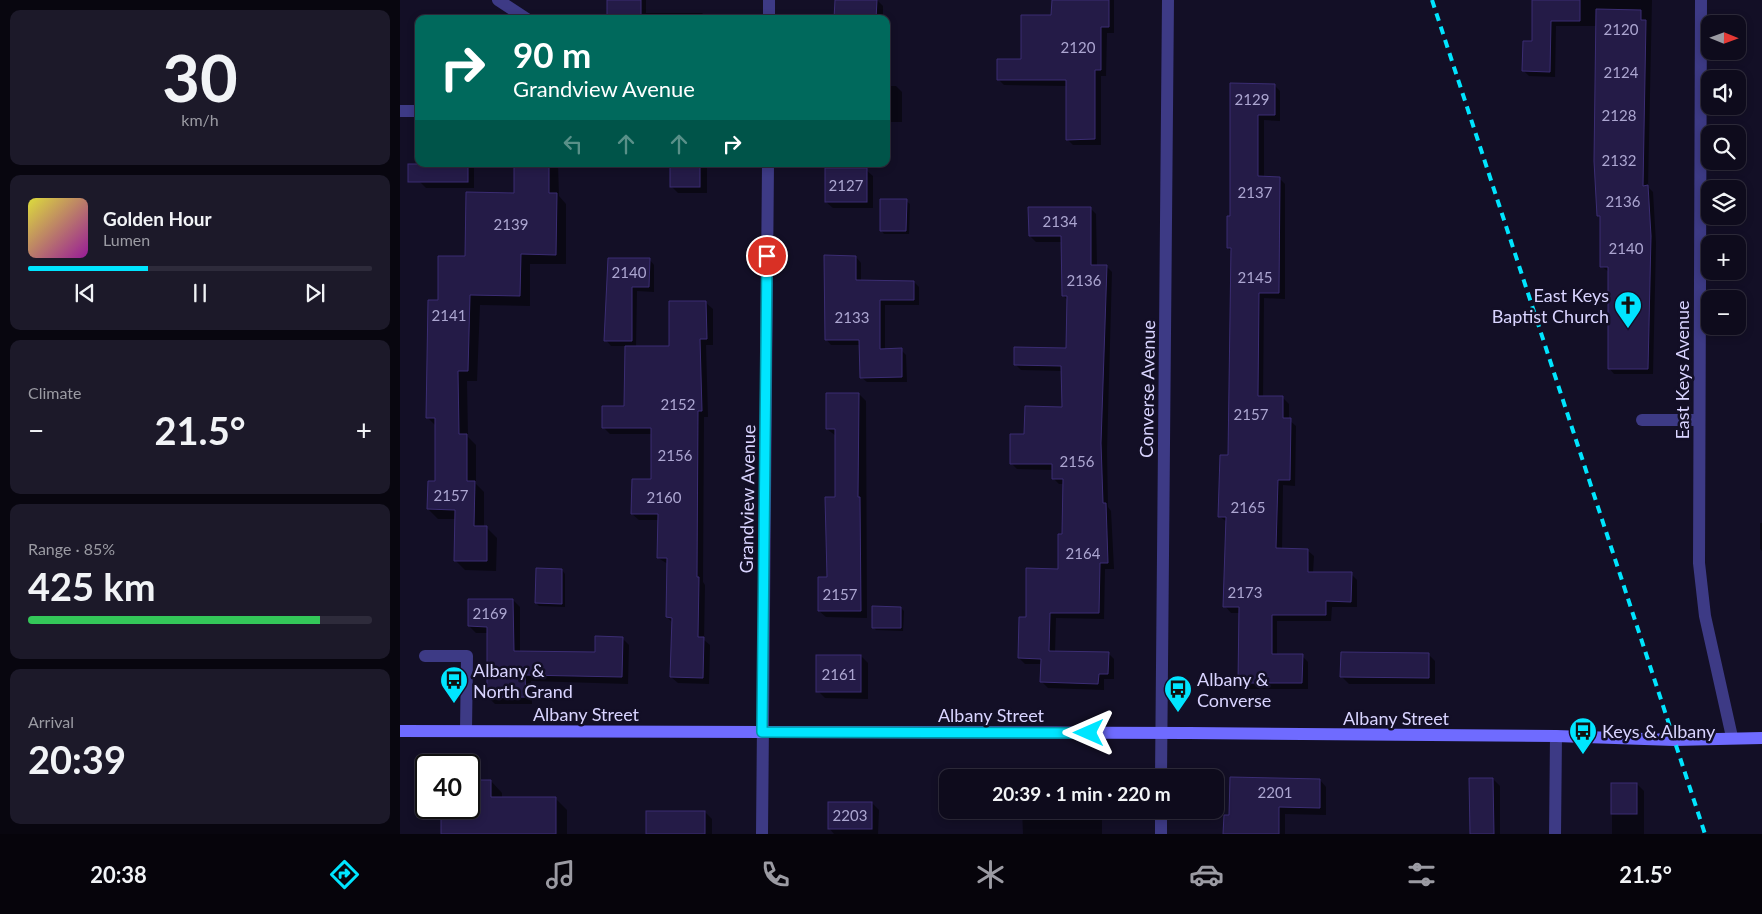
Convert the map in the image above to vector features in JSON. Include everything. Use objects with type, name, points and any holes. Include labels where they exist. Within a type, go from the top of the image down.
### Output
[{"type":"street","points":[[498,0],[521,15]]},
{"type":"street","points":[[768,0],[769,15]]},
{"type":"street","name":"Converse Avenue","points":[[1161,769],[1168,0]]},
{"type":"street","name":"East Keys Avenue","points":[[1701,0],[1700,586],[1732,737]]},
{"type":"street","points":[[400,111],[415,111]]},
{"type":"street","name":"Grandview Avenue","points":[[762,834],[768,167]]},
{"type":"street","points":[[1642,420],[1699,420]]},
{"type":"street","points":[[425,656],[467,656],[466,731]]},
{"type":"street","name":"Albany Street","points":[[400,731],[1556,736],[1674,740],[1732,737],[1762,738]]},
{"type":"street","points":[[1555,834],[1556,736]]},
{"type":"street","points":[[1161,819],[1161,834]]},
{"type":"building","points":[[607,0],[641,0],[641,15],[607,15]]},
{"type":"building","points":[[835,0],[877,0],[876,15],[834,15]]},
{"type":"building","points":[[1052,0],[1109,0],[1109,27],[1101,27],[1101,70],[1095,70],[1095,139],[1066,140],[1066,80],[997,80],[997,59],[1021,59],[1021,15],[1051,15]]},
{"type":"building","points":[[1532,0],[1580,0],[1580,21],[1551,21],[1550,72],[1522,71],[1523,41],[1532,41]]},
{"type":"building","points":[[1596,9],[1641,10],[1641,20],[1646,20],[1643,186],[1648,185],[1651,236],[1648,369],[1608,369],[1608,267],[1600,267],[1600,216],[1597,216],[1594,161]]},
{"type":"building","points":[[1230,83],[1275,84],[1275,115],[1258,115],[1258,176],[1280,177],[1279,293],[1259,293],[1258,396],[1283,396],[1283,418],[1291,418],[1290,480],[1278,480],[1276,548],[1308,549],[1308,572],[1352,572],[1351,602],[1326,601],[1326,615],[1272,615],[1272,654],[1303,654],[1302,683],[1238,683],[1239,607],[1223,607],[1226,517],[1218,517],[1220,455],[1228,455],[1231,248],[1227,248],[1227,216],[1230,216]]},
{"type":"building","points":[[408,164],[415,164],[415,167],[468,167],[468,182],[408,182]]},
{"type":"building","points":[[514,167],[549,167],[549,193],[557,193],[556,255],[521,254],[520,296],[470,295],[468,371],[458,371],[459,434],[467,434],[467,481],[475,481],[474,526],[487,526],[487,561],[454,561],[455,510],[427,509],[428,481],[435,481],[435,418],[426,418],[428,300],[438,300],[438,256],[465,256],[466,192],[514,193]]},
{"type":"building","points":[[670,167],[700,167],[700,187],[670,187]]},
{"type":"building","points":[[825,168],[867,168],[867,202],[825,202]]},
{"type":"building","points":[[880,199],[907,199],[906,231],[880,231]]},
{"type":"building","points":[[1028,207],[1091,207],[1091,265],[1107,265],[1101,443],[1108,563],[1100,563],[1099,613],[1050,613],[1049,651],[1109,652],[1108,674],[1099,674],[1098,684],[1040,682],[1041,659],[1018,658],[1019,617],[1026,617],[1026,568],[1058,569],[1058,534],[1062,534],[1063,479],[1052,479],[1052,464],[1010,464],[1010,434],[1024,434],[1025,406],[1062,407],[1061,366],[1014,365],[1014,347],[1066,348],[1067,296],[1062,296],[1061,236],[1029,236]]},
{"type":"building","points":[[824,255],[856,256],[856,280],[914,281],[914,300],[880,300],[880,349],[902,348],[902,377],[860,378],[859,340],[825,340]]},
{"type":"building","points":[[608,258],[650,258],[649,287],[632,287],[632,341],[604,341]]},
{"type":"building","points":[[669,301],[706,301],[707,339],[700,339],[702,411],[698,411],[698,637],[704,637],[703,678],[670,677],[672,618],[666,617],[667,558],[657,558],[658,514],[631,514],[632,479],[651,479],[651,428],[602,428],[602,406],[624,406],[625,346],[669,346]]},
{"type":"building","points":[[826,393],[859,393],[858,497],[860,497],[861,611],[818,611],[818,577],[827,577],[825,497],[835,497],[835,429],[826,429]]},
{"type":"building","points":[[536,568],[562,569],[562,604],[535,603]]},
{"type":"building","points":[[468,599],[513,599],[514,651],[595,652],[595,636],[623,637],[622,677],[525,675],[526,697],[487,698],[487,627],[468,626]]},
{"type":"building","points":[[872,606],[901,607],[901,628],[872,628]]},
{"type":"building","points":[[1341,652],[1429,653],[1429,678],[1340,677]]},
{"type":"building","points":[[816,655],[861,655],[861,692],[816,692]]},
{"type":"building","points":[[1230,777],[1320,779],[1320,808],[1279,807],[1279,834],[1223,834],[1224,815],[1229,815]]},
{"type":"building","points":[[1469,778],[1493,778],[1494,834],[1470,834]]},
{"type":"building","points":[[480,780],[491,780],[491,797],[556,797],[556,834],[441,834],[441,819],[480,819]]},
{"type":"building","points":[[1611,783],[1637,783],[1637,814],[1611,814]]},
{"type":"building","points":[[828,802],[872,802],[872,829],[828,829]]},
{"type":"building","points":[[646,811],[705,811],[705,834],[646,834]]},
{"type":"railway","points":[[1432,0],[1705,834]]},
{"type":"place","name":"East Keys Baptist Church","points":[[1628,329]]},
{"type":"place","name":"Albany & North Grand","points":[[454,704]]},
{"type":"place","name":"Albany & Converse","points":[[1178,713]]},
{"type":"place","name":"Keys & Albany","points":[[1583,755]]},
{"type":"route","points":[[767,256],[762,732],[1089,733]]}]
